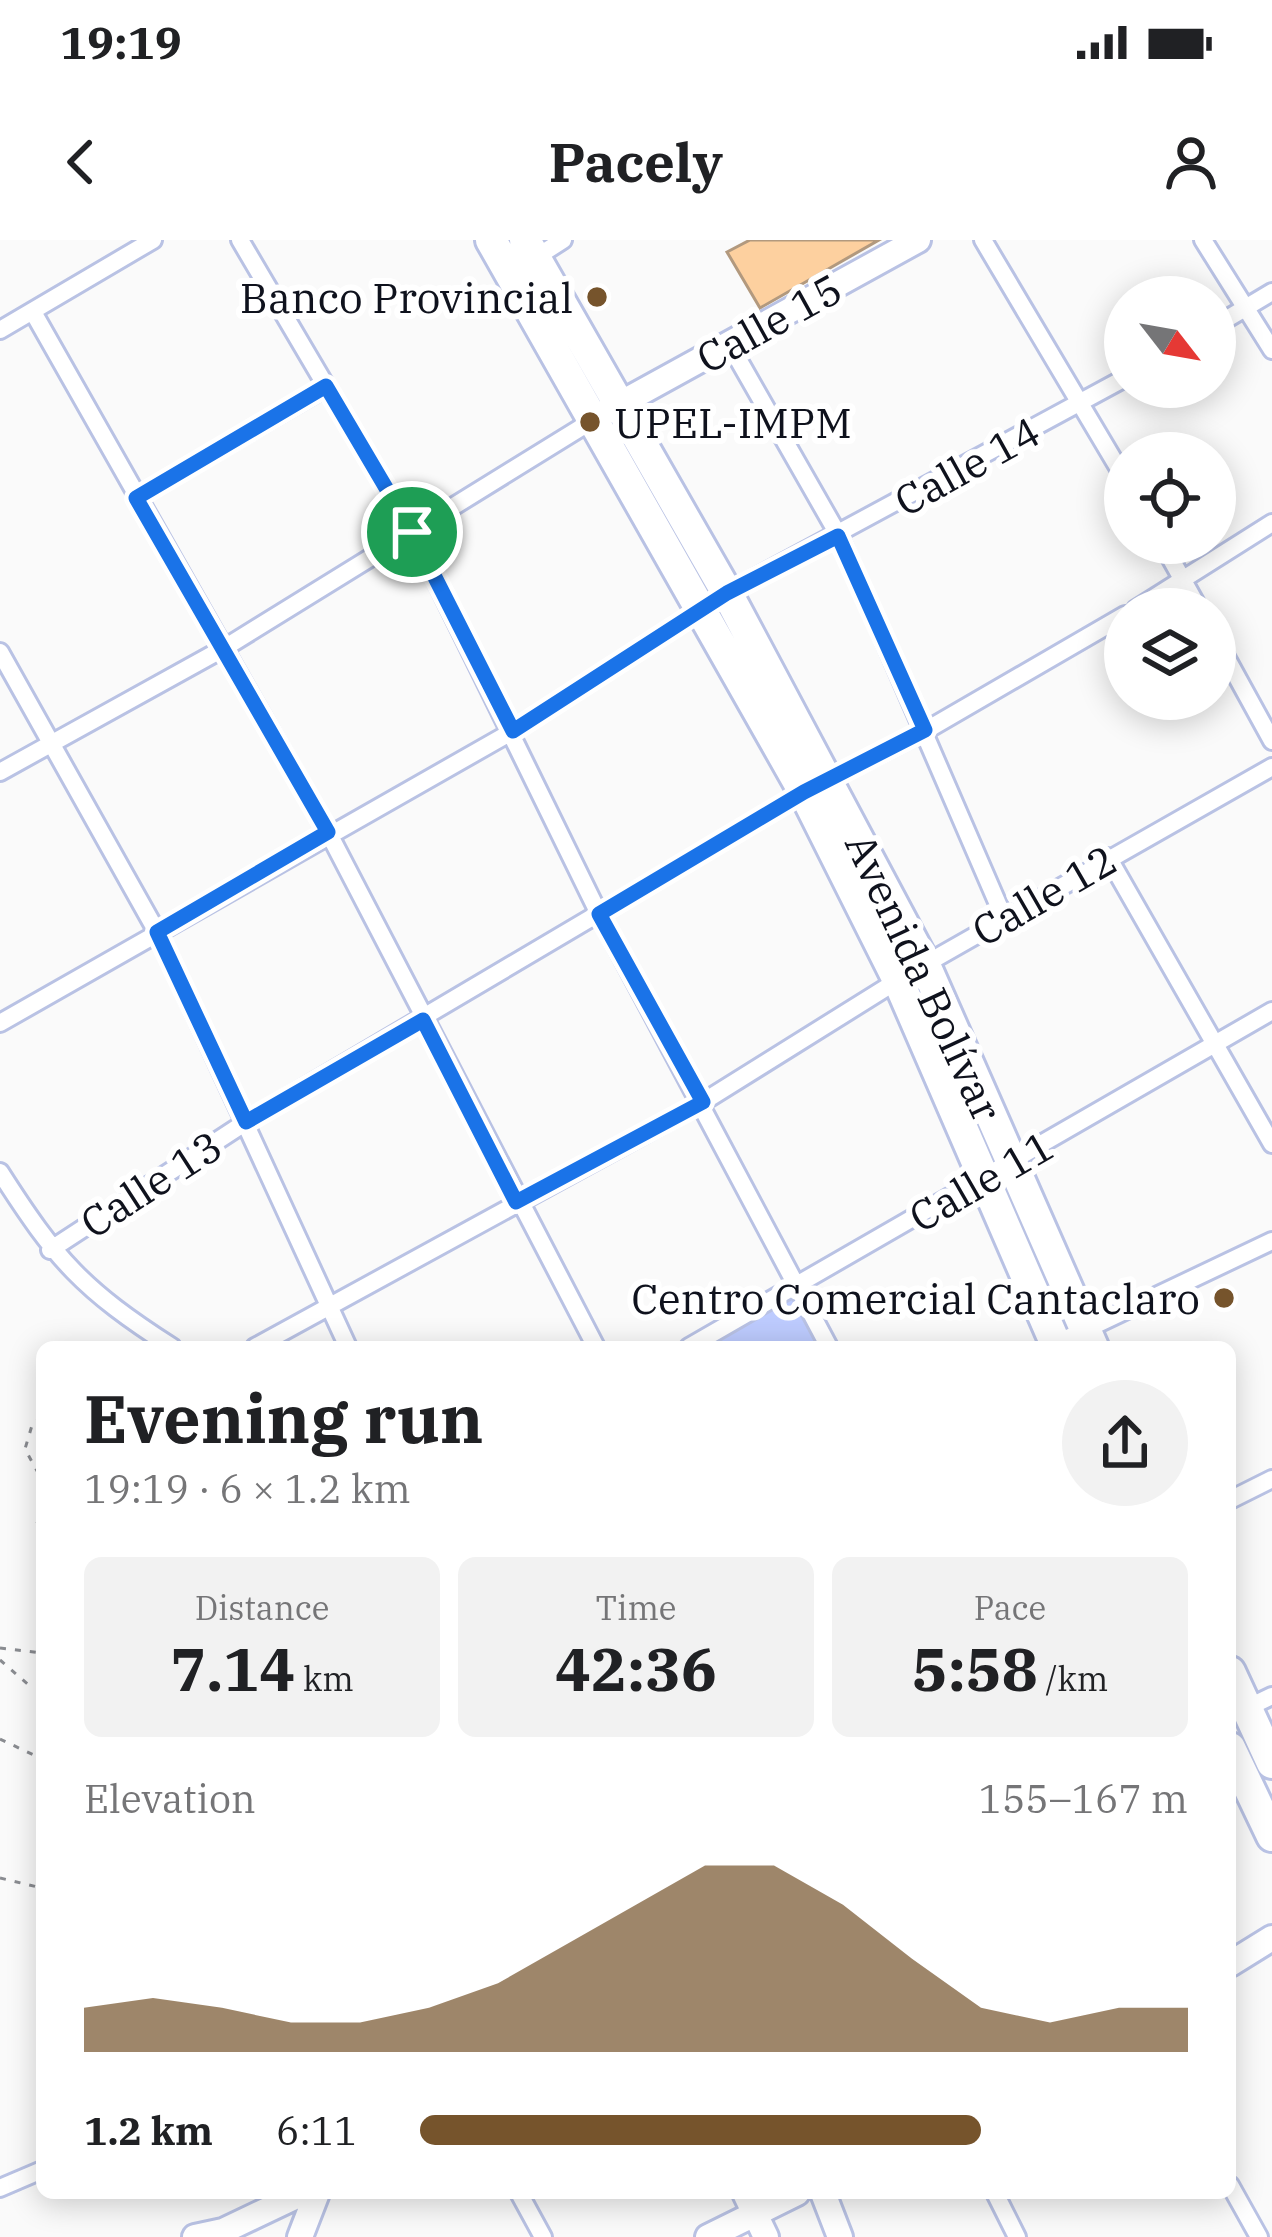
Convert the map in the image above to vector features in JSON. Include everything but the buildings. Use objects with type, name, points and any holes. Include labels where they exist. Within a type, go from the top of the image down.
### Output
[{"type":"highway","name":"Avenida Bolívar","points":[[491,240],[715,600],[1012,1163],[1090,1338]]},
{"type":"highway","name":"Avenida Bolívar","points":[[530,249],[602,414]]},
{"type":"highway","name":"Avenida Bolívar","points":[[911,972],[984,1180],[1052,1341]]},
{"type":"highway","points":[[1250,1707],[1272,1763]]},
{"type":"highway","points":[[1236,1761],[1272,1836]]},
{"type":"main road","name":"Calle 15","points":[[602,414],[918,240]]},
{"type":"main road","points":[[1236,1960],[1272,1938]]},
{"type":"main road","points":[[195,2237],[223,2231],[290,2199]]},
{"type":"main road","points":[[301,2237],[315,2199]]},
{"type":"main road","points":[[708,2237],[786,2199]]},
{"type":"main road","points":[[825,2199],[840,2237]]},
{"type":"street","points":[[0,330],[153,240]]},
{"type":"street","points":[[240,240],[412,532],[599,914],[703,1102],[826,1341]]},
{"type":"street","points":[[530,249],[563,240]]},
{"type":"street","points":[[983,240],[1104,442]]},
{"type":"street","points":[[1203,240],[1272,350]]},
{"type":"street","points":[[1236,313],[1272,292]]},
{"type":"street","points":[[33,312],[328,832],[516,1202],[593,1341]]},
{"type":"street","points":[[730,345],[838,536],[1004,918]]},
{"type":"street","points":[[136,498],[326,386]]},
{"type":"street","name":"Calle 14","points":[[0,1023],[328,832],[513,731],[715,600],[1104,391]]},
{"type":"street","name":"Calle 15","points":[[0,772],[226,647],[602,414]]},
{"type":"street","points":[[1172,588],[1272,523]]},
{"type":"street","points":[[1174,564],[1188,588]]},
{"type":"street","name":"Calle 13","points":[[50,1250],[246,1122],[817,787],[1104,627]]},
{"type":"street","points":[[0,652],[157,932],[345,1341]]},
{"type":"street","points":[[1236,676],[1272,741]]},
{"type":"street","name":"Calle 12","points":[[265,1341],[703,1102],[911,972],[1272,767]]},
{"type":"street","points":[[1108,857],[1272,1144]]},
{"type":"street","name":"Calle 11","points":[[699,1341],[1272,1011]]},
{"type":"street","points":[[0,1172],[50,1250],[91,1292],[163,1341]]},
{"type":"street","points":[[1090,1338],[1272,1240]]},
{"type":"street","points":[[1236,1497],[1272,1479]]},
{"type":"street","points":[[0,2188],[36,2173]]},
{"type":"street","points":[[1236,2195],[1260,2237],[1272,2232]]},
{"type":"street","points":[[521,2199],[543,2237]]},
{"type":"street","points":[[998,2199],[1017,2237]]},
{"type":"street","points":[[223,2231],[253,2237]]},
{"type":"path","points":[[36,1421],[25,1449],[36,1469]]},
{"type":"path","points":[[0,1648],[36,1652]]},
{"type":"path","points":[[0,1660],[31,1687]]},
{"type":"path","points":[[0,1739],[36,1756]]},
{"type":"path","points":[[0,1878],[36,1887]]},
{"type":"shaded area","points":[[798,1288],[826,1341],[700,1341]]},
{"type":"place","name":"Banco Provincial","points":[[597,297]]},
{"type":"place","name":"UPEL-IMPM","points":[[590,422]]},
{"type":"place","name":"Centro Comercial Cantaclaro","points":[[1224,1298]]},
{"type":"route","points":[[326,386],[412,532],[513,731],[727,593],[838,536],[925,730],[804,792],[599,914],[703,1102],[516,1202],[423,1020],[246,1122],[157,932],[328,832],[226,647],[136,498],[326,386]]}]
